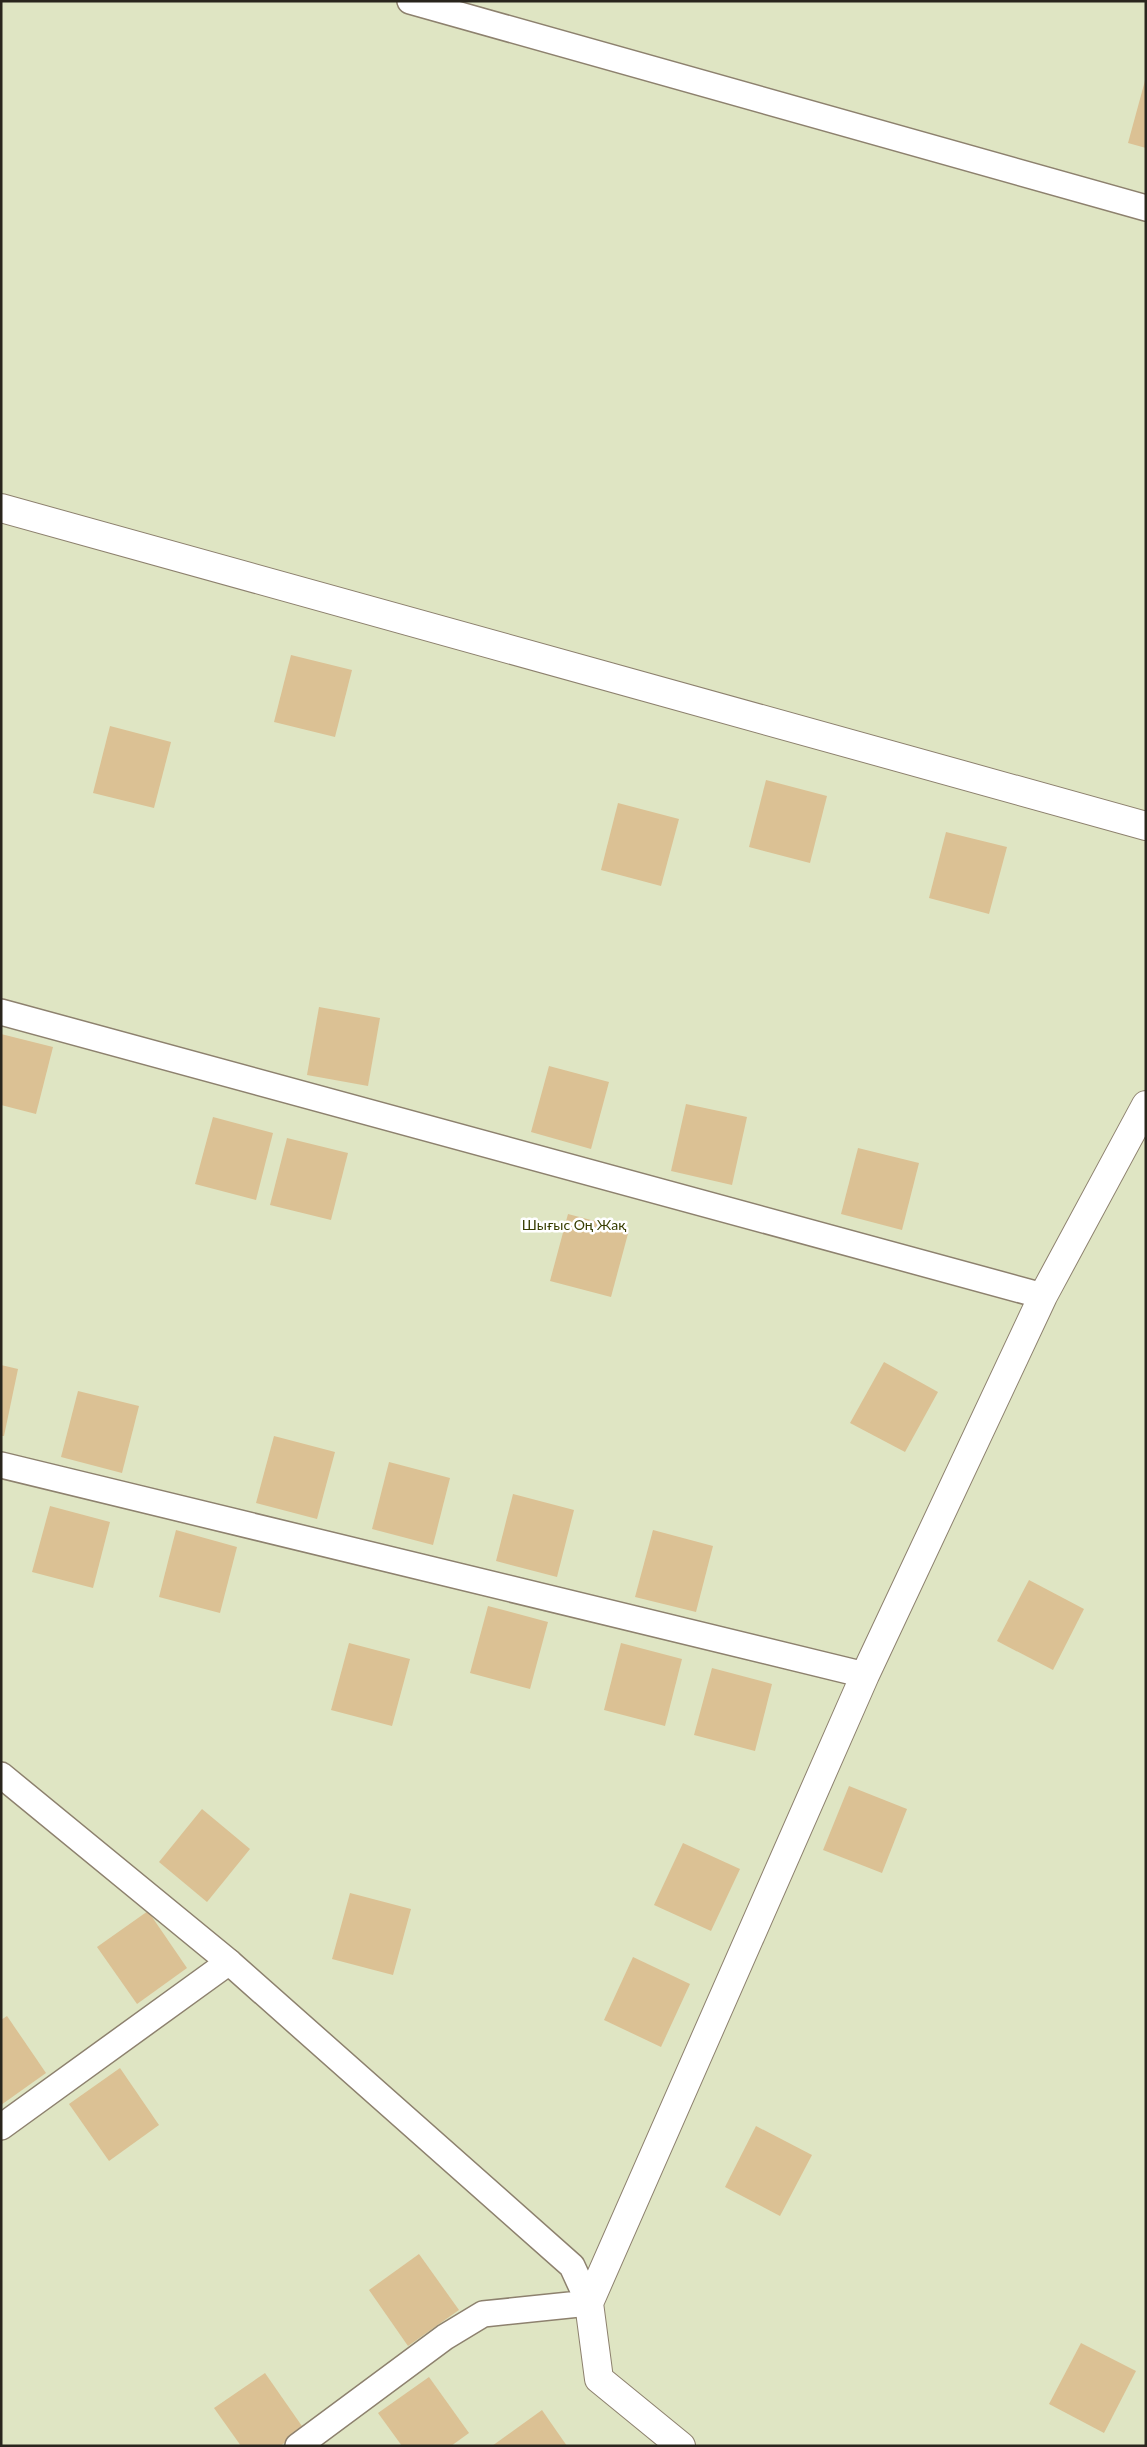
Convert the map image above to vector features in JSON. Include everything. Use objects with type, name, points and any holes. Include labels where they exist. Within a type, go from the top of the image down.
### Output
[{"type":"street","points":[[1,508],[1146,826]]},
{"type":"street","points":[[681,2446],[599,2379],[589,2303],[865,1675],[1043,1296],[1146,1105]]},
{"type":"lane","points":[[410,1],[1146,208]]},
{"type":"lane","points":[[1,1012],[1043,1296]]},
{"type":"lane","points":[[1,1465],[865,1675]]},
{"type":"lane","points":[[1,1775],[229,1962],[572,2266],[589,2303],[483,2314],[445,2337],[298,2446]]},
{"type":"lane","points":[[1,2127],[229,1962]]},
{"type":"green space","name":"Шығыс Оң Жақ","points":[[1,1],[1146,1],[1146,2446],[1,2446]]},
{"type":"building","points":[[1146,77],[1146,148],[1128,143]]},
{"type":"building","points":[[291,655],[352,670],[335,737],[274,722]]},
{"type":"building","points":[[110,726],[171,742],[154,808],[93,793]]},
{"type":"building","points":[[766,780],[827,796],[810,863],[749,847]]},
{"type":"building","points":[[618,803],[679,819],[661,886],[601,870]]},
{"type":"building","points":[[946,832],[1007,847],[989,914],[929,898]]},
{"type":"building","points":[[319,1007],[380,1018],[368,1086],[307,1075]]},
{"type":"building","points":[[1,1034],[53,1047],[36,1114],[1,1105]]},
{"type":"building","points":[[549,1066],[609,1082],[591,1149],[531,1132]]},
{"type":"building","points":[[686,1104],[747,1117],[732,1185],[671,1171]]},
{"type":"building","points":[[213,1117],[273,1133],[256,1200],[195,1184]]},
{"type":"building","points":[[287,1138],[348,1153],[331,1220],[270,1205]]},
{"type":"building","points":[[858,1148],[919,1163],[902,1230],[841,1214]]},
{"type":"building","points":[[568,1214],[629,1230],[611,1297],[550,1281]]},
{"type":"building","points":[[884,1362],[938,1392],[905,1452],[850,1423]]},
{"type":"building","points":[[1,1365],[18,1369],[4,1436],[1,1436]]},
{"type":"building","points":[[78,1391],[139,1406],[122,1473],[61,1457]]},
{"type":"building","points":[[274,1436],[335,1452],[317,1519],[256,1503]]},
{"type":"building","points":[[389,1462],[450,1478],[433,1545],[372,1529]]},
{"type":"building","points":[[513,1494],[574,1510],[557,1577],[496,1561]]},
{"type":"building","points":[[50,1506],[110,1522],[93,1588],[32,1572]]},
{"type":"building","points":[[176,1530],[237,1547],[220,1613],[159,1597]]},
{"type":"building","points":[[653,1530],[713,1546],[696,1612],[635,1597]]},
{"type":"building","points":[[1029,1580],[1084,1609],[1053,1670],[997,1641]]},
{"type":"building","points":[[488,1606],[548,1622],[530,1689],[470,1673]]},
{"type":"building","points":[[349,1643],[410,1659],[392,1726],[331,1710]]},
{"type":"building","points":[[621,1643],[682,1659],[665,1726],[604,1710]]},
{"type":"building","points":[[712,1668],[772,1684],[755,1751],[694,1735]]},
{"type":"building","points":[[849,1786],[907,1809],[882,1873],[823,1850]]},
{"type":"building","points":[[202,1809],[250,1849],[207,1902],[159,1862]]},
{"type":"building","points":[[683,1843],[740,1869],[711,1931],[654,1905]]},
{"type":"building","points":[[350,1893],[411,1909],[393,1975],[332,1959]]},
{"type":"building","points":[[148,1911],[187,1968],[137,2004],[97,1947]]},
{"type":"building","points":[[633,1957],[690,1984],[661,2047],[604,2020]]},
{"type":"building","points":[[7,2016],[46,2073],[1,2105],[1,2020]]},
{"type":"building","points":[[120,2068],[159,2125],[109,2161],[69,2104]]},
{"type":"building","points":[[756,2126],[812,2155],[780,2216],[725,2187]]},
{"type":"building","points":[[419,2254],[459,2310],[408,2346],[369,2290]]},
{"type":"building","points":[[1081,2343],[1136,2371],[1104,2433],[1049,2404]]},
{"type":"building","points":[[265,2373],[304,2429],[280,2446],[241,2446],[214,2408]]},
{"type":"building","points":[[429,2377],[469,2433],[451,2446],[402,2446],[378,2413]]},
{"type":"building","points":[[542,2410],[567,2446],[492,2446]]}]
